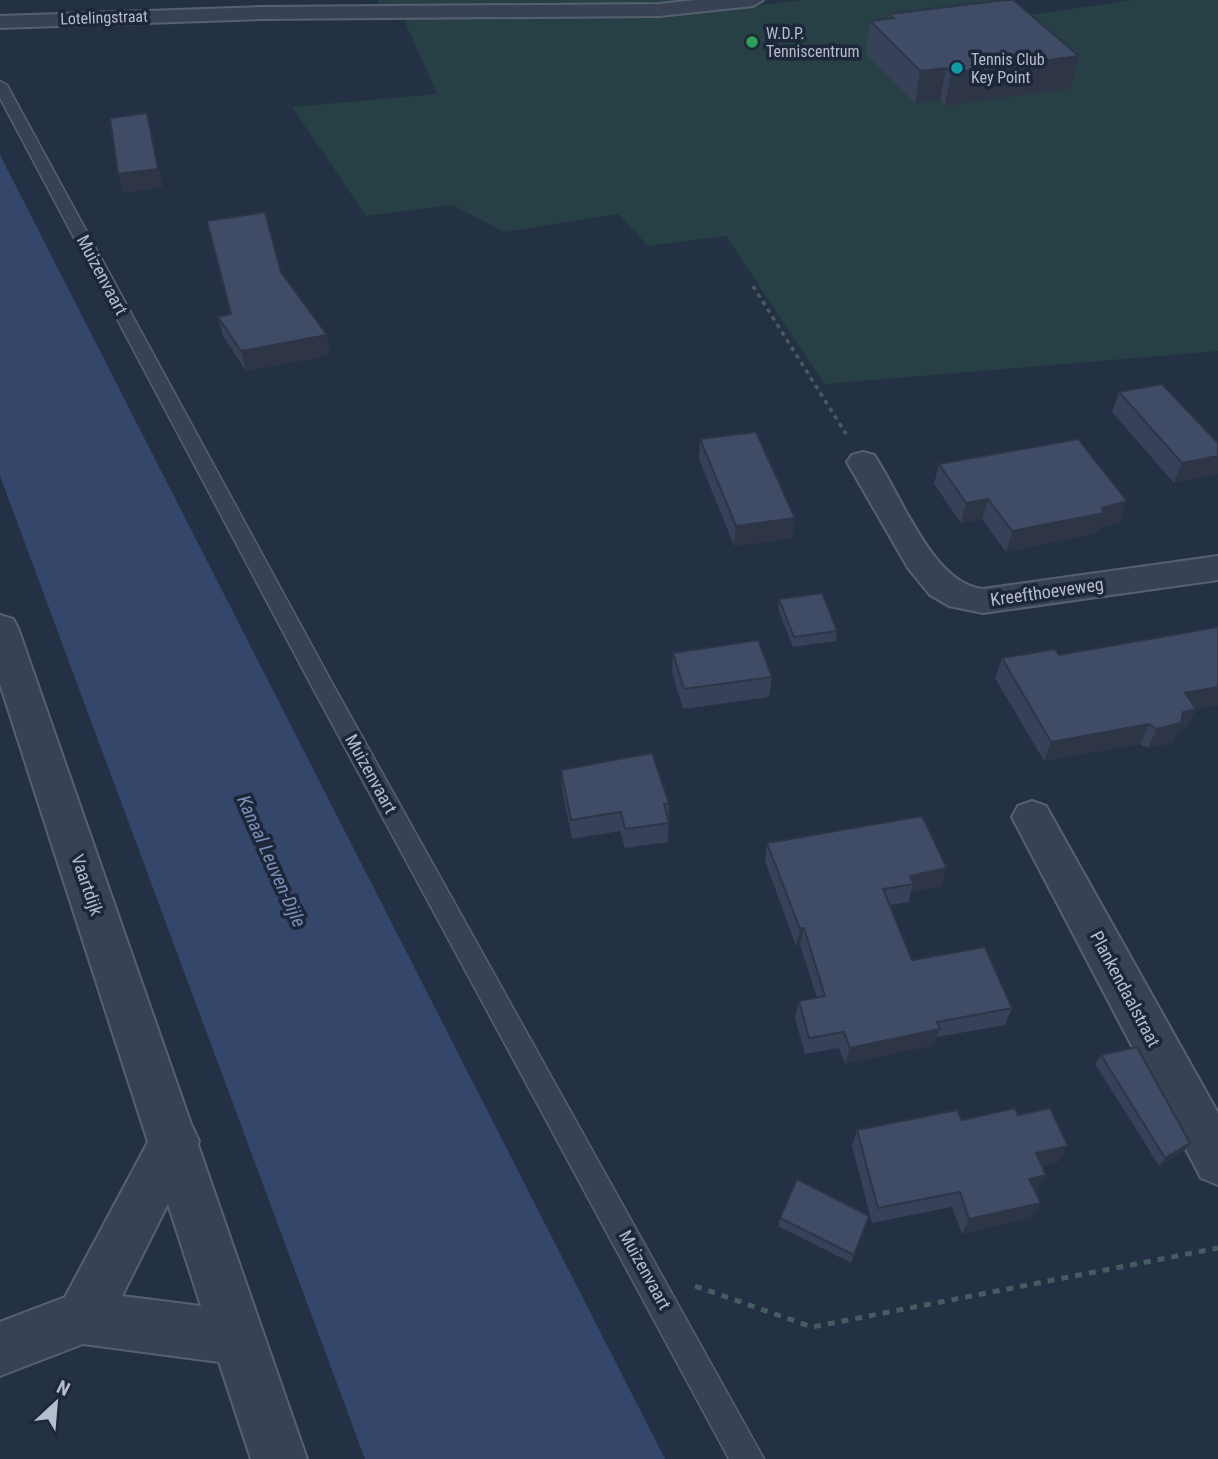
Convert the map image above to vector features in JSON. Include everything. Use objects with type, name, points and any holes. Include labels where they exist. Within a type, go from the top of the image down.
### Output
[{"type":"street","name":"Lotelingstraat","points":[[0,22],[260,13],[659,10],[753,0]]},
{"type":"street","name":"Kreefthoeveweg","points":[[863,462],[910,541],[943,588],[954,596],[983,601],[1218,568]]},
{"type":"street","name":"Vaartdijk","points":[[0,628],[279,1459]]},
{"type":"street","name":"Plankendaalstraat","points":[[1032,817],[1218,1161]]},
{"type":"street","points":[[83,1317],[174,1141]]},
{"type":"street","points":[[0,1349],[83,1317],[239,1338]]},
{"type":"lane","name":"Muizenvaart","points":[[0,85],[320,681],[747,1459]]},
{"type":"path","points":[[753,286],[863,462]]},
{"type":"path","points":[[643,1268],[812,1327],[1218,1248]]},
{"type":"green space","points":[[378,0],[734,0],[665,7],[379,6]]},
{"type":"green space","points":[[800,0],[997,0],[1016,17],[1133,0],[1218,0],[1218,351],[824,384],[726,236],[648,246],[618,214],[505,232],[452,205],[366,216],[292,107],[437,94],[402,15],[715,12]]},
{"type":"water","name":"Kanaal Leuven-Dijle","points":[[0,155],[665,1459],[365,1459],[0,476]]},
{"type":"building","points":[[1013,0],[1079,56],[951,73],[946,68],[920,71],[870,21],[894,18],[889,14]]},
{"type":"building","points":[[147,113],[158,169],[118,174],[110,118]]},
{"type":"building","points":[[265,212],[281,272],[327,335],[241,351],[218,317],[231,314],[207,221]]},
{"type":"building","points":[[1162,384],[1218,443],[1218,456],[1182,463],[1119,392]]},
{"type":"building","points":[[756,432],[795,518],[736,526],[700,439]]},
{"type":"building","points":[[1078,439],[1127,501],[1102,508],[1104,513],[1012,531],[988,499],[966,503],[939,464]]},
{"type":"building","points":[[822,593],[837,631],[794,637],[779,599]]},
{"type":"building","points":[[1218,627],[1218,687],[1185,693],[1196,709],[1183,712],[1181,723],[1157,729],[1149,724],[1051,742],[1002,658],[1055,649],[1059,655]]},
{"type":"building","points":[[758,640],[772,677],[684,689],[673,653]]},
{"type":"building","points":[[652,753],[669,803],[664,804],[669,823],[625,829],[621,812],[571,820],[561,770]]},
{"type":"building","points":[[922,816],[947,868],[910,876],[914,884],[883,889],[912,960],[985,947],[1012,1008],[937,1022],[940,1029],[850,1048],[844,1032],[809,1038],[799,1001],[825,996],[804,928],[800,929],[767,843]]},
{"type":"building","points":[[1137,1047],[1190,1143],[1165,1158],[1101,1055]]},
{"type":"building","points":[[1015,1108],[1018,1115],[1050,1108],[1068,1146],[1036,1153],[1046,1175],[1029,1179],[1041,1203],[969,1219],[960,1192],[878,1208],[857,1130],[957,1110],[962,1120]]},
{"type":"building","points":[[797,1179],[869,1216],[854,1255],[780,1218]]},
{"type":"place","name":"W.D.P. Tenniscentrum","points":[[752,42]]},
{"type":"place","name":"Tennis Club Key Point","points":[[957,68]]}]
